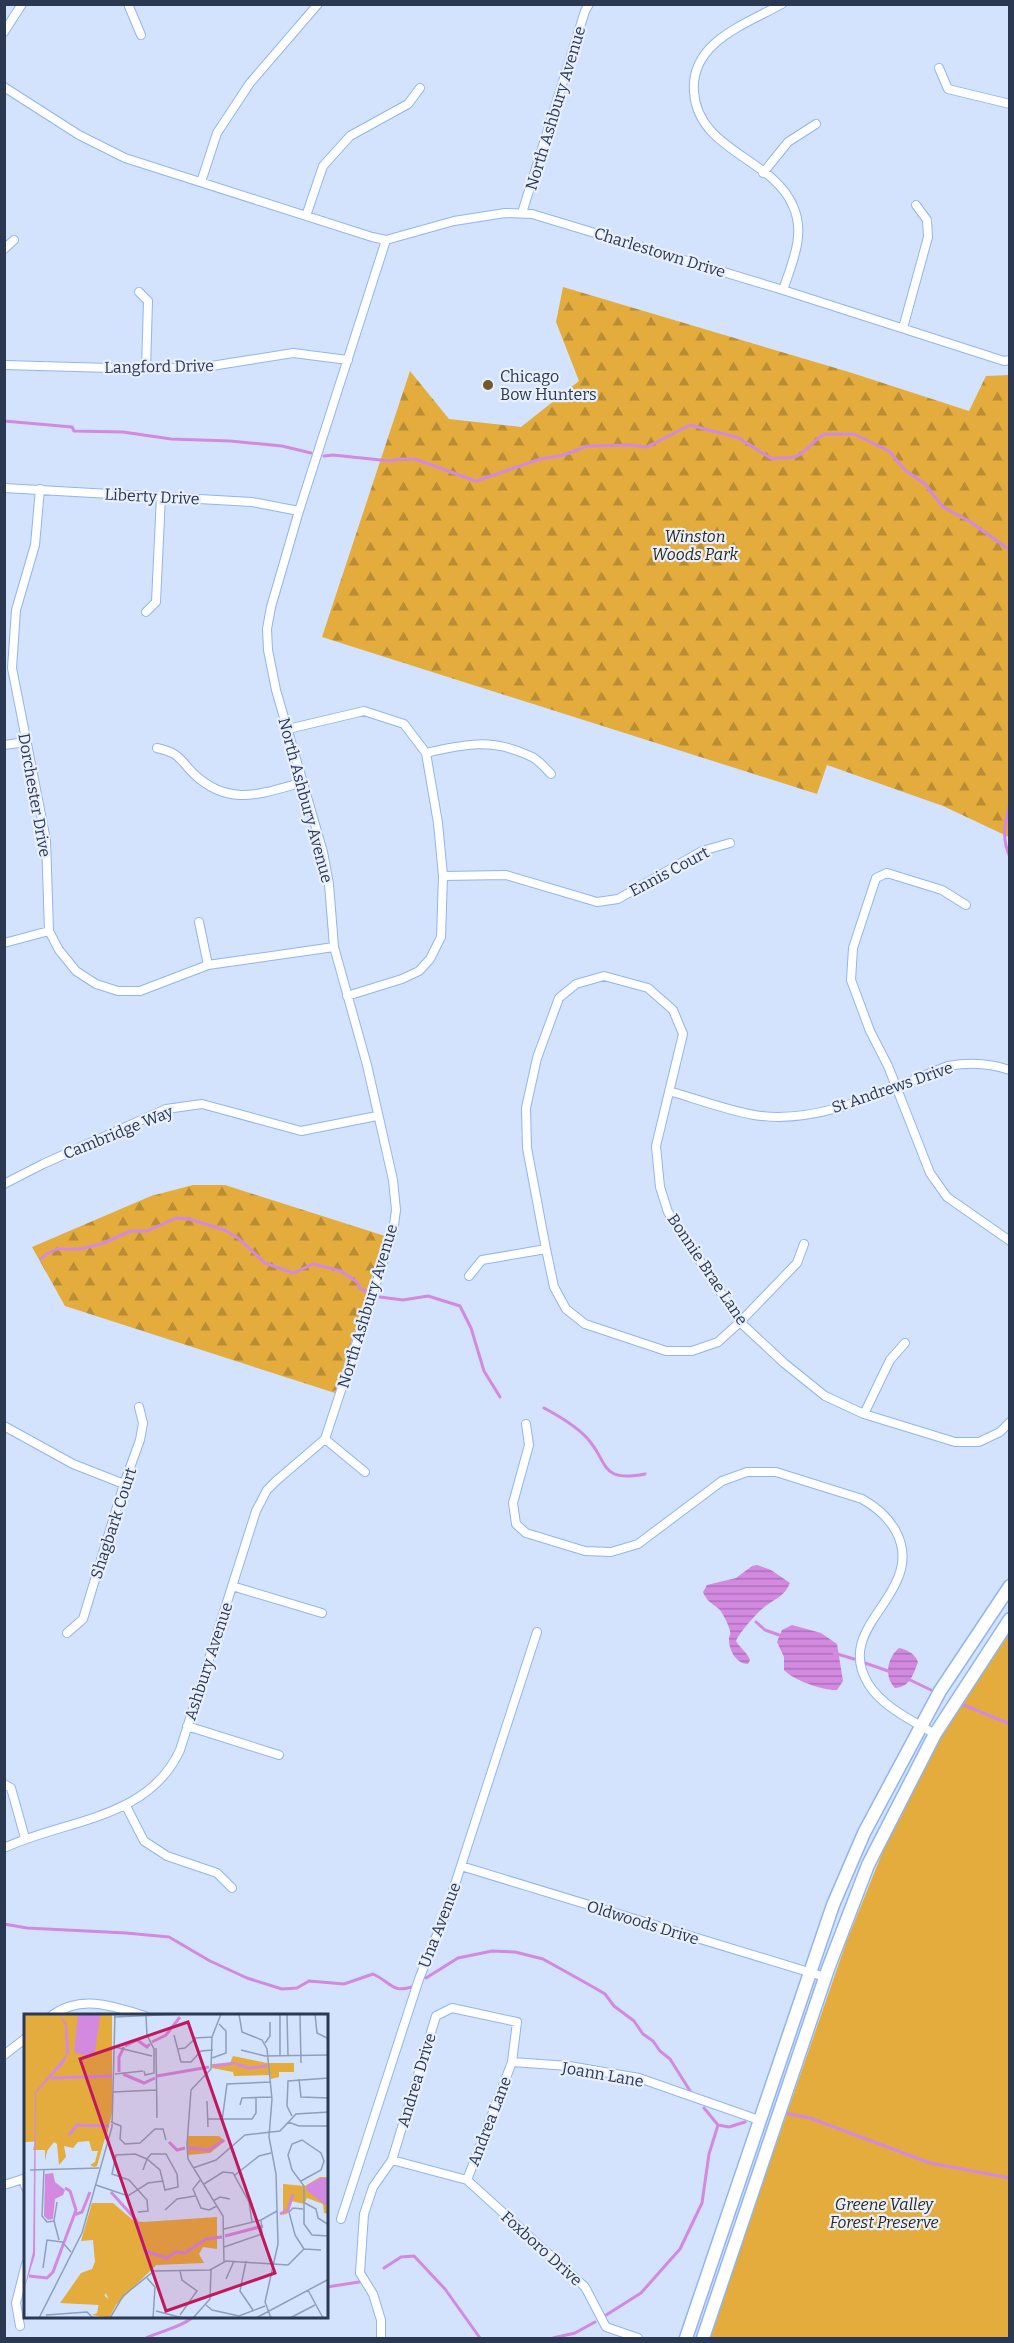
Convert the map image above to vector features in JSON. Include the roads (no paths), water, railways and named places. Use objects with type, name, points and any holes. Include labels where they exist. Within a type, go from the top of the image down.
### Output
[{"type":"main road","points":[[686,2338],[809,1972],[833,1905],[864,1833],[940,1691],[1010,1586]]},
{"type":"main road","points":[[703,2338],[825,1977],[868,1865],[935,1734],[1010,1619]]},
{"type":"street","points":[[4,32],[22,4]]},
{"type":"street","points":[[128,4],[141,35]]},
{"type":"street","points":[[201,182],[217,133],[250,83],[318,4]]},
{"type":"street","name":"North Ashbury Avenue","points":[[522,213],[589,4]]},
{"type":"street","points":[[782,4],[722,37],[713,45],[700,62],[694,80],[694,100],[702,122],[714,135],[763,173],[788,197],[798,220],[797,250],[783,290]]},
{"type":"street","points":[[939,68],[948,89],[1010,104]]},
{"type":"street","points":[[4,87],[79,135],[125,158],[386,240]]},
{"type":"street","points":[[306,216],[323,166],[350,136],[408,104],[420,88]]},
{"type":"street","points":[[763,173],[788,142],[816,124]]},
{"type":"street","points":[[903,328],[928,237],[927,220],[916,204]]},
{"type":"street","name":"Charlestown Drive","points":[[386,240],[454,221],[506,213],[541,216],[1004,361],[1010,360]]},
{"type":"street","points":[[4,249],[14,240]]},
{"type":"street","name":"North Ashbury Avenue","points":[[325,1439],[364,1324],[395,1222],[396,1204],[393,1180],[354,1013],[346,996],[334,947],[326,868],[304,782],[276,690],[268,650],[267,629],[271,607],[300,511],[386,240]]},
{"type":"street","points":[[139,292],[148,302],[146,369]]},
{"type":"street","name":"Langford Drive","points":[[4,365],[146,369],[205,367],[293,353],[348,360]]},
{"type":"street","name":"Liberty Drive","points":[[4,488],[252,502],[300,511]]},
{"type":"street","name":"Dorchester Drive","points":[[40,489],[36,545],[16,610],[12,668],[46,840],[48,931]]},
{"type":"street","points":[[146,612],[156,602],[162,496]]},
{"type":"street","points":[[288,729],[364,711],[404,724],[426,753],[438,822],[443,876],[441,937],[430,959],[419,971],[402,980],[346,996]]},
{"type":"street","points":[[4,745],[26,742]]},
{"type":"street","points":[[426,753],[462,744],[494,744],[532,756],[551,774]]},
{"type":"street","points":[[158,748],[175,753],[210,787],[229,795],[246,796],[304,782]]},
{"type":"street","name":"Ennis Court","points":[[443,876],[506,875],[597,902],[618,899],[702,851],[730,843]]},
{"type":"street","points":[[966,905],[942,890],[887,873],[876,878],[853,948],[851,980],[930,1173],[947,1197],[1010,1241]]},
{"type":"street","points":[[199,922],[208,965]]},
{"type":"street","points":[[4,943],[48,931],[76,971],[96,984],[118,991],[140,991],[208,965],[334,947]]},
{"type":"street","name":"Bonnie Brae Lane","points":[[804,1244],[797,1263],[740,1322],[718,1342],[692,1351],[666,1351],[585,1324],[566,1309],[554,1287],[546,1249],[527,1148],[526,1108],[537,1058],[560,998],[576,984],[604,976],[648,988],[673,1010],[683,1034],[656,1146],[660,1186],[668,1212],[740,1322],[784,1363],[825,1396],[864,1414],[955,1442],[979,1442],[1000,1432],[1010,1422]]},
{"type":"street","name":"St Andrews Drive","points":[[669,1091],[754,1115],[797,1116],[837,1108],[948,1066],[988,1065],[1010,1070]]},
{"type":"street","name":"Cambridge Way","points":[[4,1184],[166,1109],[202,1104],[301,1131],[377,1116]]},
{"type":"street","points":[[469,1276],[482,1260],[546,1249]]},
{"type":"street","points":[[864,1414],[890,1360],[905,1343]]},
{"type":"street","name":"Shagbark Court","points":[[67,1633],[82,1618],[142,1432],[143,1423],[139,1407]]},
{"type":"street","points":[[526,1424],[529,1445],[513,1503],[516,1524],[526,1533],[585,1551],[611,1552],[638,1544],[722,1481],[747,1472],[776,1472],[862,1499],[875,1506],[891,1521],[898,1535],[901,1545],[901,1565],[895,1583],[865,1632],[861,1649],[862,1669],[876,1694],[935,1734]]},
{"type":"street","points":[[4,1426],[74,1464],[124,1484]]},
{"type":"street","points":[[325,1439],[365,1472]]},
{"type":"street","name":"Ashbury Avenue","points":[[4,1848],[25,1838],[126,1806],[145,1795],[165,1776],[180,1750],[250,1526],[267,1491],[286,1470],[325,1439]]},
{"type":"street","points":[[232,1586],[322,1613]]},
{"type":"street","name":"Una Avenue","points":[[341,2219],[419,1979],[445,1915],[537,1632]]},
{"type":"street","points":[[187,1726],[279,1755]]},
{"type":"street","points":[[4,1784],[11,1788],[25,1838]]},
{"type":"street","points":[[126,1806],[144,1841],[167,1856],[217,1873],[232,1888]]},
{"type":"street","name":"Oldwoods Drive","points":[[461,1866],[825,1977]]},
{"type":"street","points":[[54,2014],[61,2009],[90,2003],[109,2005],[138,2014]]},
{"type":"street","name":"Andrea Drive","points":[[392,2160],[436,2016],[452,2008],[517,2022],[512,2062]]},
{"type":"street","points":[[4,2055],[24,2040]]},
{"type":"street","name":"Joann Lane","points":[[512,2062],[568,2066],[639,2078],[759,2120]]},
{"type":"street","name":"Andrea Lane","points":[[466,2180],[512,2062]]},
{"type":"street","points":[[381,2338],[381,2320],[373,2294],[360,2273],[364,2214],[373,2187],[392,2160],[466,2180]]},
{"type":"street","points":[[4,2185],[24,2179]]},
{"type":"street","name":"Foxboro Drive","points":[[466,2180],[585,2287],[606,2327],[638,2338]]},
{"type":"street","points":[[20,2326],[16,2303],[24,2272]]},
{"type":"waterway","points":[[4,421],[72,427],[74,431],[123,432],[171,439],[282,446],[311,453]]},
{"type":"waterway","points":[[324,456],[390,461],[415,459],[476,481],[587,446],[647,447],[690,425],[739,438],[772,459],[797,456],[824,434],[854,434],[889,451],[905,470],[925,484],[943,507],[969,521],[1010,550]]},
{"type":"waterway","points":[[1010,803],[1005,824],[1005,844],[1010,857]]},
{"type":"waterway","points":[[41,1259],[57,1249],[80,1249],[101,1244],[131,1231],[147,1231],[176,1218],[189,1219],[225,1230],[238,1238],[265,1263],[293,1273],[313,1264],[341,1271],[357,1282],[360,1289],[366,1291]]},
{"type":"waterway","points":[[380,1297],[403,1300],[428,1296],[460,1306],[471,1328],[484,1371],[500,1397]]},
{"type":"waterway","points":[[544,1408],[582,1433],[612,1473],[620,1476],[645,1474]]},
{"type":"waterway","points":[[756,1622],[765,1630],[782,1636]]},
{"type":"waterway","points":[[834,1653],[854,1659]]},
{"type":"waterway","points":[[865,1663],[891,1672]]},
{"type":"waterway","points":[[908,1679],[931,1690]]},
{"type":"waterway","points":[[959,1703],[1010,1724]]},
{"type":"waterway","points":[[4,1924],[27,1928],[169,1937],[210,1961],[247,1978],[282,1989],[297,1988],[309,1981],[344,1984],[373,1974],[396,1988],[415,1986]]},
{"type":"waterway","points":[[426,1978],[458,1958],[492,1951],[515,1952],[543,1959],[605,1994],[614,2006],[634,2021],[643,2034],[670,2059],[692,2094]]},
{"type":"waterway","points":[[704,2108],[718,2125],[729,2127],[745,2122]]},
{"type":"waterway","points":[[784,2113],[810,2118],[930,2163],[1010,2178]]},
{"type":"waterway","points":[[603,2317],[641,2293],[680,2249],[702,2203],[709,2154],[718,2125]]},
{"type":"waterway","points":[[384,2268],[401,2257],[414,2256],[445,2289],[480,2338]]},
{"type":"waterway","points":[[328,2287],[359,2282]]},
{"type":"waterway","points":[[146,2338],[190,2319]]},
{"type":"waterway","points":[[553,2338],[575,2333],[595,2322]]},
{"type":"place","name":"Chicago Bow Hunters","points":[[488,385]]},
{"type":"park label","name":"Winston Woods Park","points":[[695,545]]},
{"type":"park label","name":"Greene Valley Forest Preserve","points":[[884,2213]]}]
